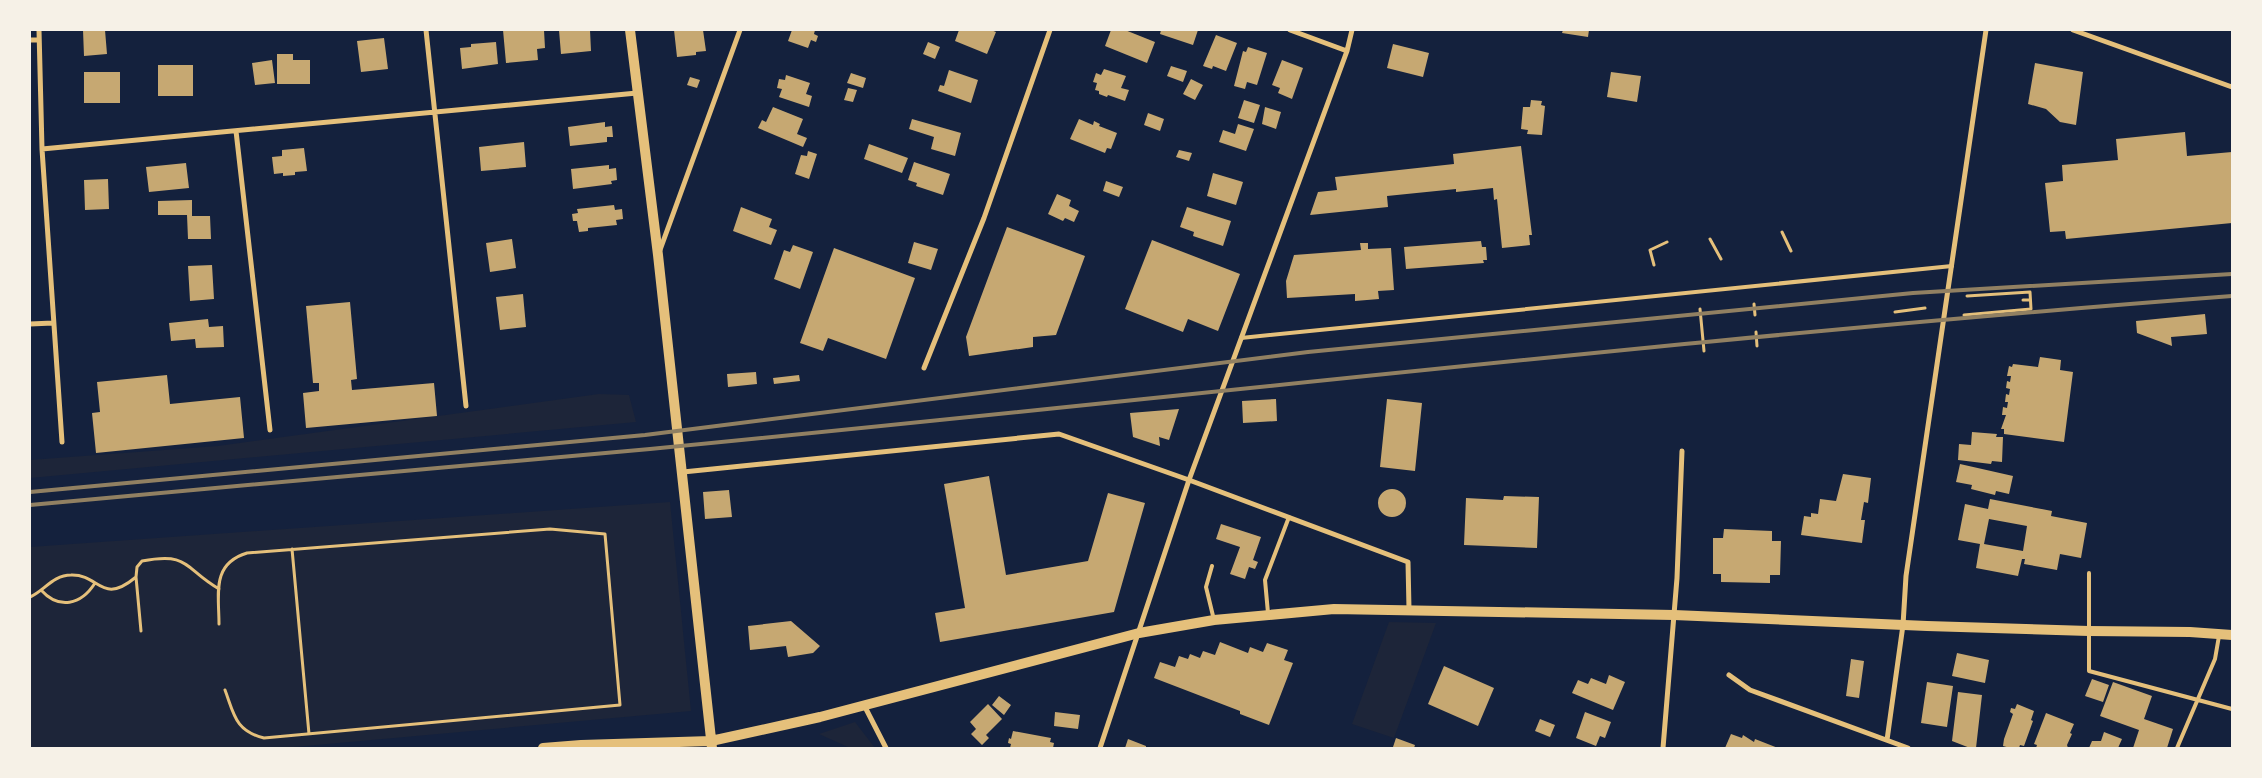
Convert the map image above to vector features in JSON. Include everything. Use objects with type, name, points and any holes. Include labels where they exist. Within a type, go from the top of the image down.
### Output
[{"type":"main road","points":[[630,30],[658,254],[712,744]]},
{"type":"main road","points":[[543,748],[581,744],[712,744],[1139,633],[1214,620],[1334,609],[1674,615],[1903,625],[2232,635]]},
{"type":"street","points":[[39,30],[42,149],[62,442]]},
{"type":"street","points":[[426,30],[466,406]]},
{"type":"street","points":[[658,254],[740,30]]},
{"type":"street","points":[[924,368],[984,218],[1050,30]]},
{"type":"street","points":[[1290,30],[1347,51]]},
{"type":"street","points":[[1100,748],[1189,480],[1347,51],[1352,30]]},
{"type":"street","points":[[1888,740],[1903,625],[1906,576],[1986,30]]},
{"type":"street","points":[[2073,30],[2232,87]]},
{"type":"street","points":[[30,40],[39,40]]},
{"type":"street","points":[[42,149],[637,93]]},
{"type":"street","points":[[236,131],[270,430]]},
{"type":"street","points":[[30,324],[53,322]]},
{"type":"street","points":[[683,472],[1059,434],[1189,480],[1408,562],[1409,609]]},
{"type":"street","points":[[1663,748],[1674,615],[1682,451]]},
{"type":"street","points":[[1729,675],[1750,690],[1908,748]]},
{"type":"street","points":[[864,705],[886,748]]},
{"type":"lane","points":[[1241,338],[1952,266]]},
{"type":"lane","points":[[1268,615],[1265,580],[1289,517]]},
{"type":"lane","points":[[1212,566],[1206,587],[1214,620]]},
{"type":"lane","points":[[2090,573],[2090,671],[2232,709]]},
{"type":"lane","points":[[2177,748],[2215,659],[2219,634]]},
{"type":"path","points":[[1782,232],[1791,251]]},
{"type":"path","points":[[1710,239],[1721,259]]},
{"type":"path","points":[[1654,265],[1650,250],[1667,242]]},
{"type":"path","points":[[1964,315],[2031,309],[2030,292],[1967,296]]},
{"type":"path","points":[[2023,300],[2030,300]]},
{"type":"path","points":[[1754,304],[1755,315]]},
{"type":"path","points":[[1895,312],[1925,308]]},
{"type":"path","points":[[1700,309],[1704,351]]},
{"type":"path","points":[[1756,332],[1757,346]]},
{"type":"path","points":[[1696,334],[1702,333]]},
{"type":"path","points":[[219,624],[220,574],[236,556],[246,553],[550,529],[605,534],[620,704],[264,738],[249,735],[239,725],[225,690]]},
{"type":"path","points":[[292,549],[309,734]]},
{"type":"path","points":[[140,631],[136,577],[137,567],[142,561],[174,558],[186,564],[205,581],[219,589]]},
{"type":"path","points":[[30,597],[50,582],[71,575],[84,577],[100,588],[117,588],[136,577]]},
{"type":"path","points":[[41,590],[48,598],[69,602],[79,600],[90,592],[95,583]]},
{"type":"shaded area","points":[[599,394],[629,395],[636,422],[30,478],[30,460],[218,446]]},
{"type":"shaded area","points":[[670,502],[691,711],[283,748],[30,748],[30,547]]},
{"type":"shaded area","points":[[1389,622],[1436,623],[1394,738],[1352,724]]},
{"type":"shaded area","points":[[855,722],[875,748],[850,748],[819,734]]},
{"type":"building","points":[[83,30],[105,30],[107,54],[84,56]]},
{"type":"building","points":[[503,30],[544,30],[545,48],[537,49],[538,60],[506,63]]},
{"type":"building","points":[[559,30],[590,30],[591,51],[561,54]]},
{"type":"building","points":[[674,30],[703,30],[706,51],[696,52],[696,55],[677,57]]},
{"type":"building","points":[[792,30],[815,30],[814,34],[818,36],[816,42],[811,40],[808,48],[788,41]]},
{"type":"building","points":[[959,30],[991,30],[996,32],[987,54],[955,41]]},
{"type":"building","points":[[1111,30],[1125,30],[1155,42],[1147,63],[1105,46]]},
{"type":"building","points":[[1161,30],[1198,30],[1193,45],[1160,34]]},
{"type":"building","points":[[1563,30],[1589,30],[1588,37],[1562,33]]},
{"type":"building","points":[[1216,35],[1237,43],[1226,71],[1213,66],[1212,69],[1203,66]]},
{"type":"building","points":[[384,38],[388,69],[361,72],[357,41]]},
{"type":"building","points":[[496,42],[498,64],[462,69],[460,48],[471,47],[471,44]]},
{"type":"building","points":[[928,42],[940,47],[935,59],[923,54]]},
{"type":"building","points":[[1393,44],[1429,53],[1423,77],[1387,68]]},
{"type":"building","points":[[1248,47],[1267,53],[1257,85],[1247,82],[1245,89],[1234,86],[1243,51],[1246,52]]},
{"type":"building","points":[[277,54],[293,54],[293,60],[310,60],[310,84],[277,84]]},
{"type":"building","points":[[272,60],[275,83],[255,85],[252,63]]},
{"type":"building","points":[[1282,60],[1303,68],[1292,99],[1278,93],[1280,88],[1272,85]]},
{"type":"building","points":[[2035,63],[2083,72],[2076,125],[2060,122],[2046,109],[2028,104]]},
{"type":"building","points":[[158,65],[193,65],[193,96],[158,96]]},
{"type":"building","points":[[1171,66],[1187,71],[1183,82],[1167,76]]},
{"type":"building","points":[[1104,69],[1126,76],[1121,88],[1129,90],[1125,101],[1108,95],[1107,97],[1095,90],[1097,83],[1093,82],[1096,73],[1101,75]]},
{"type":"building","points":[[949,70],[978,80],[971,103],[938,91],[940,85],[944,86]]},
{"type":"building","points":[[84,72],[120,72],[120,103],[84,103]]},
{"type":"building","points":[[1611,72],[1641,76],[1637,102],[1607,97]]},
{"type":"building","points":[[851,73],[866,78],[863,88],[847,83]]},
{"type":"building","points":[[786,75],[810,83],[806,94],[812,96],[809,107],[779,97],[782,89],[777,88],[779,79],[785,80]]},
{"type":"building","points":[[690,77],[700,80],[697,88],[687,85]]},
{"type":"building","points":[[1191,79],[1203,85],[1195,100],[1183,94]]},
{"type":"building","points":[[848,88],[857,90],[853,102],[844,100]]},
{"type":"building","points":[[1244,100],[1260,105],[1254,123],[1238,118]]},
{"type":"building","points":[[1531,100],[1542,101],[1541,105],[1545,106],[1542,135],[1527,134],[1528,130],[1521,129],[1523,107],[1530,107]]},
{"type":"building","points":[[773,107],[803,119],[797,134],[807,138],[803,147],[758,128],[762,120],[766,122]]},
{"type":"building","points":[[1265,107],[1281,112],[1276,129],[1262,124]]},
{"type":"building","points":[[1148,113],[1164,119],[1160,131],[1144,125]]},
{"type":"building","points":[[912,119],[961,133],[955,156],[931,149],[934,137],[909,129]]},
{"type":"building","points":[[1079,119],[1093,125],[1094,121],[1100,124],[1099,126],[1117,133],[1111,149],[1107,148],[1105,153],[1070,139]]},
{"type":"building","points":[[605,122],[605,127],[612,126],[613,137],[607,137],[607,142],[570,146],[568,127]]},
{"type":"building","points":[[1238,124],[1254,129],[1246,151],[1219,142],[1223,130],[1235,134]]},
{"type":"building","points":[[2185,132],[2187,156],[2232,152],[2232,223],[2066,239],[2065,231],[2050,232],[2045,183],[2063,181],[2062,165],[2118,160],[2116,139]]},
{"type":"building","points":[[524,142],[526,167],[481,171],[479,147]]},
{"type":"building","points":[[869,144],[908,158],[902,173],[864,159]]},
{"type":"building","points":[[1521,146],[1532,235],[1529,235],[1530,245],[1502,248],[1497,199],[1494,200],[1493,188],[1456,192],[1456,189],[1387,196],[1388,207],[1310,215],[1318,192],[1337,190],[1335,177],[1454,164],[1453,154]]},
{"type":"building","points":[[304,148],[307,171],[295,172],[295,175],[283,176],[283,173],[274,174],[272,157],[282,156],[282,150]]},
{"type":"building","points":[[1179,150],[1192,153],[1189,161],[1176,157]]},
{"type":"building","points":[[808,151],[817,154],[809,179],[795,174],[801,155],[807,156]]},
{"type":"building","points":[[914,162],[950,174],[943,195],[916,186],[917,183],[908,180]]},
{"type":"building","points":[[186,163],[189,188],[149,192],[146,167]]},
{"type":"building","points":[[609,165],[609,169],[616,168],[617,180],[611,181],[612,184],[573,189],[571,169]]},
{"type":"building","points":[[1213,173],[1243,182],[1236,205],[1207,196]]},
{"type":"building","points":[[108,179],[109,209],[85,210],[84,180]]},
{"type":"building","points":[[1106,181],[1123,187],[1119,197],[1103,191]]},
{"type":"building","points":[[1057,194],[1071,200],[1069,206],[1079,211],[1074,222],[1065,218],[1063,221],[1048,214]]},
{"type":"building","points":[[192,200],[192,216],[210,216],[211,239],[188,239],[187,215],[158,215],[158,201]]},
{"type":"building","points":[[614,205],[615,210],[622,209],[623,219],[616,220],[617,225],[588,228],[588,231],[579,232],[577,221],[573,221],[572,214],[578,213],[577,209]]},
{"type":"building","points":[[741,207],[772,219],[769,227],[777,230],[771,245],[733,231]]},
{"type":"building","points":[[1187,207],[1231,221],[1223,246],[1193,236],[1194,232],[1180,227]]},
{"type":"building","points":[[1007,227],[1085,256],[1056,335],[1033,337],[1033,347],[969,356],[966,337]]},
{"type":"building","points":[[512,239],[516,268],[490,272],[486,243]]},
{"type":"building","points":[[1152,240],[1240,274],[1218,331],[1188,319],[1183,332],[1125,309]]},
{"type":"building","points":[[1481,241],[1482,247],[1486,247],[1487,260],[1483,260],[1484,263],[1406,269],[1404,247]]},
{"type":"building","points":[[914,242],[938,249],[931,270],[908,263]]},
{"type":"building","points":[[1360,243],[1368,243],[1368,249],[1391,248],[1394,290],[1378,291],[1379,299],[1355,301],[1355,294],[1287,298],[1286,281],[1294,255],[1361,250]]},
{"type":"building","points":[[793,245],[813,252],[800,289],[774,279],[784,250],[790,252]]},
{"type":"building","points":[[834,248],[915,278],[886,359],[828,338],[823,351],[800,343]]},
{"type":"building","points":[[212,265],[214,299],[190,301],[188,266]]},
{"type":"building","points":[[523,294],[526,327],[500,330],[496,297]]},
{"type":"building","points":[[350,302],[357,379],[351,380],[352,390],[434,383],[437,416],[306,428],[303,393],[319,391],[319,383],[313,383],[306,306]]},
{"type":"building","points":[[2205,314],[2207,334],[2171,337],[2172,346],[2137,333],[2136,321]]},
{"type":"building","points":[[208,319],[209,327],[223,326],[224,347],[196,348],[195,339],[171,341],[169,323]]},
{"type":"building","points":[[2040,357],[2061,360],[2060,370],[2073,372],[2064,442],[2004,434],[2004,429],[2001,429],[2006,415],[2002,415],[2003,407],[2007,408],[2008,402],[2005,402],[2006,394],[2009,395],[2010,389],[2006,388],[2007,381],[2010,382],[2011,376],[2007,376],[2009,366],[2012,367],[2013,364],[2038,367]]},
{"type":"building","points":[[756,372],[757,384],[728,387],[727,374]]},
{"type":"building","points":[[167,375],[170,404],[240,397],[244,438],[96,453],[92,413],[100,412],[97,382]]},
{"type":"building","points":[[799,375],[800,381],[774,384],[773,378]]},
{"type":"building","points":[[1276,399],[1277,421],[1243,423],[1242,401]]},
{"type":"building","points":[[1387,399],[1422,403],[1415,471],[1380,467]]},
{"type":"building","points":[[1179,409],[1169,440],[1159,437],[1160,446],[1133,437],[1130,413]]},
{"type":"building","points":[[1972,432],[1997,434],[1996,437],[2003,437],[2002,462],[1992,461],[1991,464],[1958,460],[1959,444],[1971,445]]},
{"type":"building","points":[[1960,464],[2013,476],[2009,494],[1996,491],[1995,495],[1971,489],[1972,485],[1956,482]]},
{"type":"building","points":[[1843,474],[1871,478],[1868,503],[1864,502],[1861,520],[1865,520],[1862,543],[1801,535],[1804,516],[1811,517],[1811,513],[1818,514],[1820,499],[1836,501]]},
{"type":"building","points":[[989,476],[1006,575],[1088,561],[1108,493],[1145,503],[1114,612],[940,642],[935,613],[965,608],[944,484]]},
{"type":"building","points":[[1392,489],[1402,493],[1406,503],[1402,513],[1392,517],[1382,513],[1378,503],[1382,493]]},
{"type":"building","points":[[729,490],[732,517],[705,519],[703,492]]},
{"type":"building","points":[[1504,496],[1539,497],[1537,548],[1464,545],[1466,498],[1503,500]]},
{"type":"building","points":[[1990,499],[2052,511],[2051,516],[2087,523],[2081,558],[2060,554],[2057,570],[2024,564],[2025,559],[2022,559],[2018,576],[1976,568],[1980,544],[1958,540],[1965,504],[1988,509]],"holes":[[[1989,519],[2027,526],[2023,551],[1984,544]]]},
{"type":"building","points":[[1221,524],[1261,537],[1253,560],[1258,562],[1255,569],[1249,567],[1245,579],[1230,574],[1240,547],[1216,539]]},
{"type":"building","points":[[1724,529],[1772,531],[1772,541],[1781,541],[1780,575],[1770,575],[1770,583],[1721,582],[1721,574],[1713,574],[1713,538],[1723,538]]},
{"type":"building","points":[[791,621],[820,646],[813,653],[788,657],[786,646],[750,650],[748,626]]},
{"type":"building","points":[[1220,642],[1248,653],[1250,647],[1263,652],[1267,643],[1288,650],[1284,660],[1293,663],[1269,725],[1240,714],[1240,711],[1154,678],[1160,662],[1175,667],[1179,656],[1188,659],[1190,654],[1200,658],[1203,651],[1215,655]]},
{"type":"building","points":[[1957,653],[1989,660],[1985,683],[1952,676]]},
{"type":"building","points":[[1851,659],[1864,661],[1859,698],[1846,696]]},
{"type":"building","points":[[1444,666],[1494,688],[1478,726],[1428,704]]},
{"type":"building","points":[[1609,675],[1625,682],[1613,710],[1572,693],[1578,680],[1588,684],[1591,678],[1606,684]]},
{"type":"building","points":[[2092,679],[2109,685],[2103,702],[2085,696]]},
{"type":"building","points":[[1927,682],[1953,686],[1947,727],[1921,723]]},
{"type":"building","points":[[2113,682],[2152,696],[2144,719],[2173,729],[2167,748],[2133,748],[2139,730],[2100,716]]},
{"type":"building","points":[[1958,692],[1982,695],[1976,748],[1970,748],[1952,741]]},
{"type":"building","points":[[999,696],[1011,705],[1004,715],[992,705]]},
{"type":"building","points":[[988,704],[1002,719],[986,735],[989,738],[982,745],[971,734],[976,729],[970,722]]},
{"type":"building","points":[[2017,704],[2034,711],[2031,720],[2033,721],[2024,746],[2020,745],[2019,748],[2010,748],[2003,746],[2004,739],[2013,714],[2010,712],[2011,708],[2015,709]]},
{"type":"building","points":[[1055,712],[1080,715],[1078,729],[1054,726]]},
{"type":"building","points":[[1585,712],[1611,722],[1605,738],[1600,736],[1596,746],[1576,738]]},
{"type":"building","points":[[2046,713],[2074,724],[2067,745],[2068,748],[2036,748],[2037,745],[2034,744]]},
{"type":"building","points":[[1540,719],[1555,725],[1550,737],[1535,731]]},
{"type":"building","points":[[1013,731],[1051,738],[1050,742],[1054,743],[1053,748],[1010,748],[1011,744],[1008,743]]},
{"type":"building","points":[[2104,732],[2122,739],[2118,748],[2089,748],[2092,741],[2101,741]]},
{"type":"building","points":[[1731,734],[1742,738],[1743,735],[1754,742],[1755,739],[1778,748],[1725,748]]},
{"type":"building","points":[[1396,738],[1415,745],[1414,748],[1393,747]]},
{"type":"building","points":[[1128,739],[1146,746],[1146,748],[1125,748]]},
{"type":"railway","points":[[30,492],[645,435],[1308,352],[1913,293],[2232,274]]},
{"type":"railway","points":[[30,505],[650,449],[1441,368],[1836,330],[2232,296]]}]
